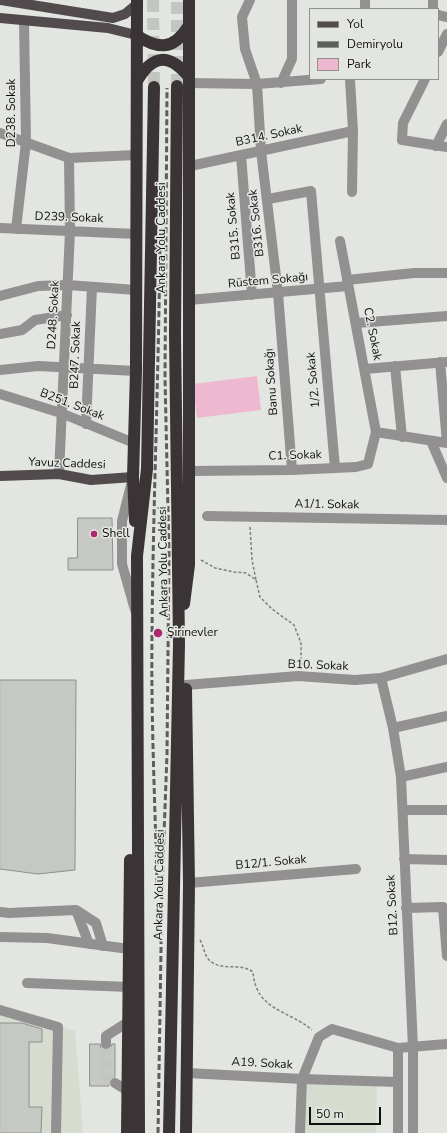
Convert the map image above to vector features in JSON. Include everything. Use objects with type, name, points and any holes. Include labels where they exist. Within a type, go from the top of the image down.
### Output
[{"type":"highway","points":[[137,556],[133,477],[136,371],[136,155],[138,81],[136,35],[138,1]]},
{"type":"highway","points":[[179,628],[189,565],[190,166],[188,2]]},
{"type":"highway","points":[[136,35],[155,45],[162,46],[168,45],[179,39],[188,28]]},
{"type":"highway","points":[[138,81],[148,66],[157,60],[162,59],[175,63],[189,80]]},
{"type":"highway","name":"Ankara Yolu Caddesi","points":[[169,1133],[179,644],[175,334],[177,86]]},
{"type":"highway","name":"Ankara Yolu Caddesi","points":[[139,1133],[137,556],[147,469],[154,87]]},
{"type":"highway","points":[[179,644],[186,685],[189,883],[186,1133]]},
{"type":"highway","points":[[128,1133],[132,726],[138,694]]},
{"type":"main road","points":[[1,0],[45,3],[113,18],[125,14],[138,1]]},
{"type":"main road","points":[[0,18],[108,28],[136,35]]},
{"type":"main road","name":"Yavuz Caddesi","points":[[0,476],[59,474],[91,480],[133,477]]},
{"type":"street","name":"B316. Sokak","points":[[250,0],[242,17],[245,49],[257,84],[261,151],[268,199],[278,293]]},
{"type":"street","points":[[281,82],[292,59],[292,0]]},
{"type":"street","name":"D238. Sokak","points":[[16,229],[26,142],[24,21]]},
{"type":"street","points":[[439,50],[447,34]]},
{"type":"street","points":[[189,80],[257,84],[309,80]]},
{"type":"street","points":[[350,80],[353,131],[352,192]]},
{"type":"street","points":[[424,80],[403,123],[402,140],[447,147]]},
{"type":"street","points":[[436,146],[447,124]]},
{"type":"street","name":"B314. Sokak","points":[[190,166],[353,131]]},
{"type":"street","points":[[0,133],[69,158],[136,155]]},
{"type":"street","name":"B315. Sokak","points":[[241,155],[252,295]]},
{"type":"street","name":"D248. Sokak","points":[[59,474],[70,231],[69,158]]},
{"type":"street","name":"1/2. Sokak","points":[[268,199],[311,191],[335,468]]},
{"type":"street","name":"D239. Sokak","points":[[0,228],[136,234]]},
{"type":"street","name":"C2. Sokak","points":[[340,241],[366,369],[376,432]]},
{"type":"street","name":"Rüstem Sokağı","points":[[189,300],[320,289],[348,283],[414,273],[447,273]]},
{"type":"street","points":[[0,296],[38,286],[68,284],[136,290]]},
{"type":"street","name":"B247. Sokak","points":[[86,424],[92,287]]},
{"type":"street","name":"Banu Sokağı","points":[[278,293],[292,470]]},
{"type":"street","points":[[0,334],[22,330],[35,320],[66,315]]},
{"type":"street","points":[[357,323],[447,316]]},
{"type":"street","points":[[366,369],[444,362],[447,443],[376,432]]},
{"type":"street","points":[[0,370],[38,366],[136,371]]},
{"type":"street","points":[[395,366],[402,437]]},
{"type":"street","name":"B251. Sokak","points":[[0,394],[62,413],[134,444]]},
{"type":"street","name":"C1. Sokak","points":[[189,471],[292,470],[335,468],[368,464],[376,432]]},
{"type":"street","points":[[431,441],[447,478]]},
{"type":"street","points":[[133,477],[122,521],[122,564],[137,618]]},
{"type":"street","name":"A1/1. Sokak","points":[[207,516],[447,520]]},
{"type":"street","name":"B10. Sokak","points":[[186,685],[298,676],[355,680],[381,678],[447,659]]},
{"type":"street","name":"B12. Sokak","points":[[381,678],[393,728],[401,777],[412,1048],[413,1133]]},
{"type":"street","points":[[393,728],[447,716]]},
{"type":"street","points":[[401,777],[447,768]]},
{"type":"street","points":[[403,810],[447,810]]},
{"type":"street","points":[[404,859],[447,860]]},
{"type":"street","name":"B12/1. Sokak","points":[[189,883],[356,869]]},
{"type":"street","points":[[406,908],[443,908],[447,956]]},
{"type":"street","points":[[0,912],[9,913],[76,910],[96,923],[103,946]]},
{"type":"street","points":[[76,910],[89,944]]},
{"type":"street","points":[[0,937],[47,938],[129,949]]},
{"type":"street","points":[[27,983],[129,987]]},
{"type":"street","points":[[0,1010],[58,1028],[56,1133]]},
{"type":"street","points":[[106,1044],[106,1036],[128,1022]]},
{"type":"street","points":[[319,1037],[332,1030],[398,1048],[447,1044]]},
{"type":"street","name":"A19. Sokak","points":[[187,1073],[302,1079],[319,1037]]},
{"type":"street","points":[[398,1048],[398,1133]]},
{"type":"street","points":[[300,1133],[302,1079],[398,1082]]},
{"type":"street","points":[[115,1083],[128,1091]]},
{"type":"path","points":[[249,517],[252,560],[260,597],[272,609],[294,625],[301,643],[302,661],[298,676]]},
{"type":"path","points":[[199,559],[215,568],[246,573],[256,580]]},
{"type":"path","points":[[189,924],[202,944],[207,958],[216,966],[248,968],[253,972],[254,981],[261,996],[273,1008],[311,1028],[319,1037]]},
{"type":"shaded area","points":[[0,1004],[7,1008],[75,1031],[83,1133],[0,1133]]},
{"type":"shaded area","points":[[305,1083],[377,1086],[376,1133],[305,1133]]},
{"type":"green space","points":[[257,376],[261,410],[197,418],[193,384]]},
{"type":"building","points":[[78,518],[112,518],[113,570],[68,570],[68,558],[77,558]]},
{"type":"building","points":[[0,680],[76,680],[75,870],[38,874],[0,869]]},
{"type":"building","points":[[0,1023],[22,1023],[42,1029],[42,1042],[29,1042],[29,1107],[42,1107],[41,1133],[0,1133]]},
{"type":"building","points":[[90,1044],[100,1044],[101,1048],[106,1050],[110,1049],[112,1044],[115,1044],[115,1077],[109,1080],[109,1086],[90,1086]]},
{"type":"tunnel","points":[[153,0],[154,87]]},
{"type":"tunnel","points":[[177,0],[177,86]]},
{"type":"tunnel","points":[[106,1044],[106,1077],[115,1083]]},
{"type":"railway","points":[[158,1133],[162,889],[167,754],[169,553],[165,378],[167,88]]},
{"type":"railway","points":[[157,884],[152,667],[160,236]]},
{"type":"place","name":"Shell","points":[[94,534]]},
{"type":"place","name":"Şirinevler","points":[[158,633]]}]
